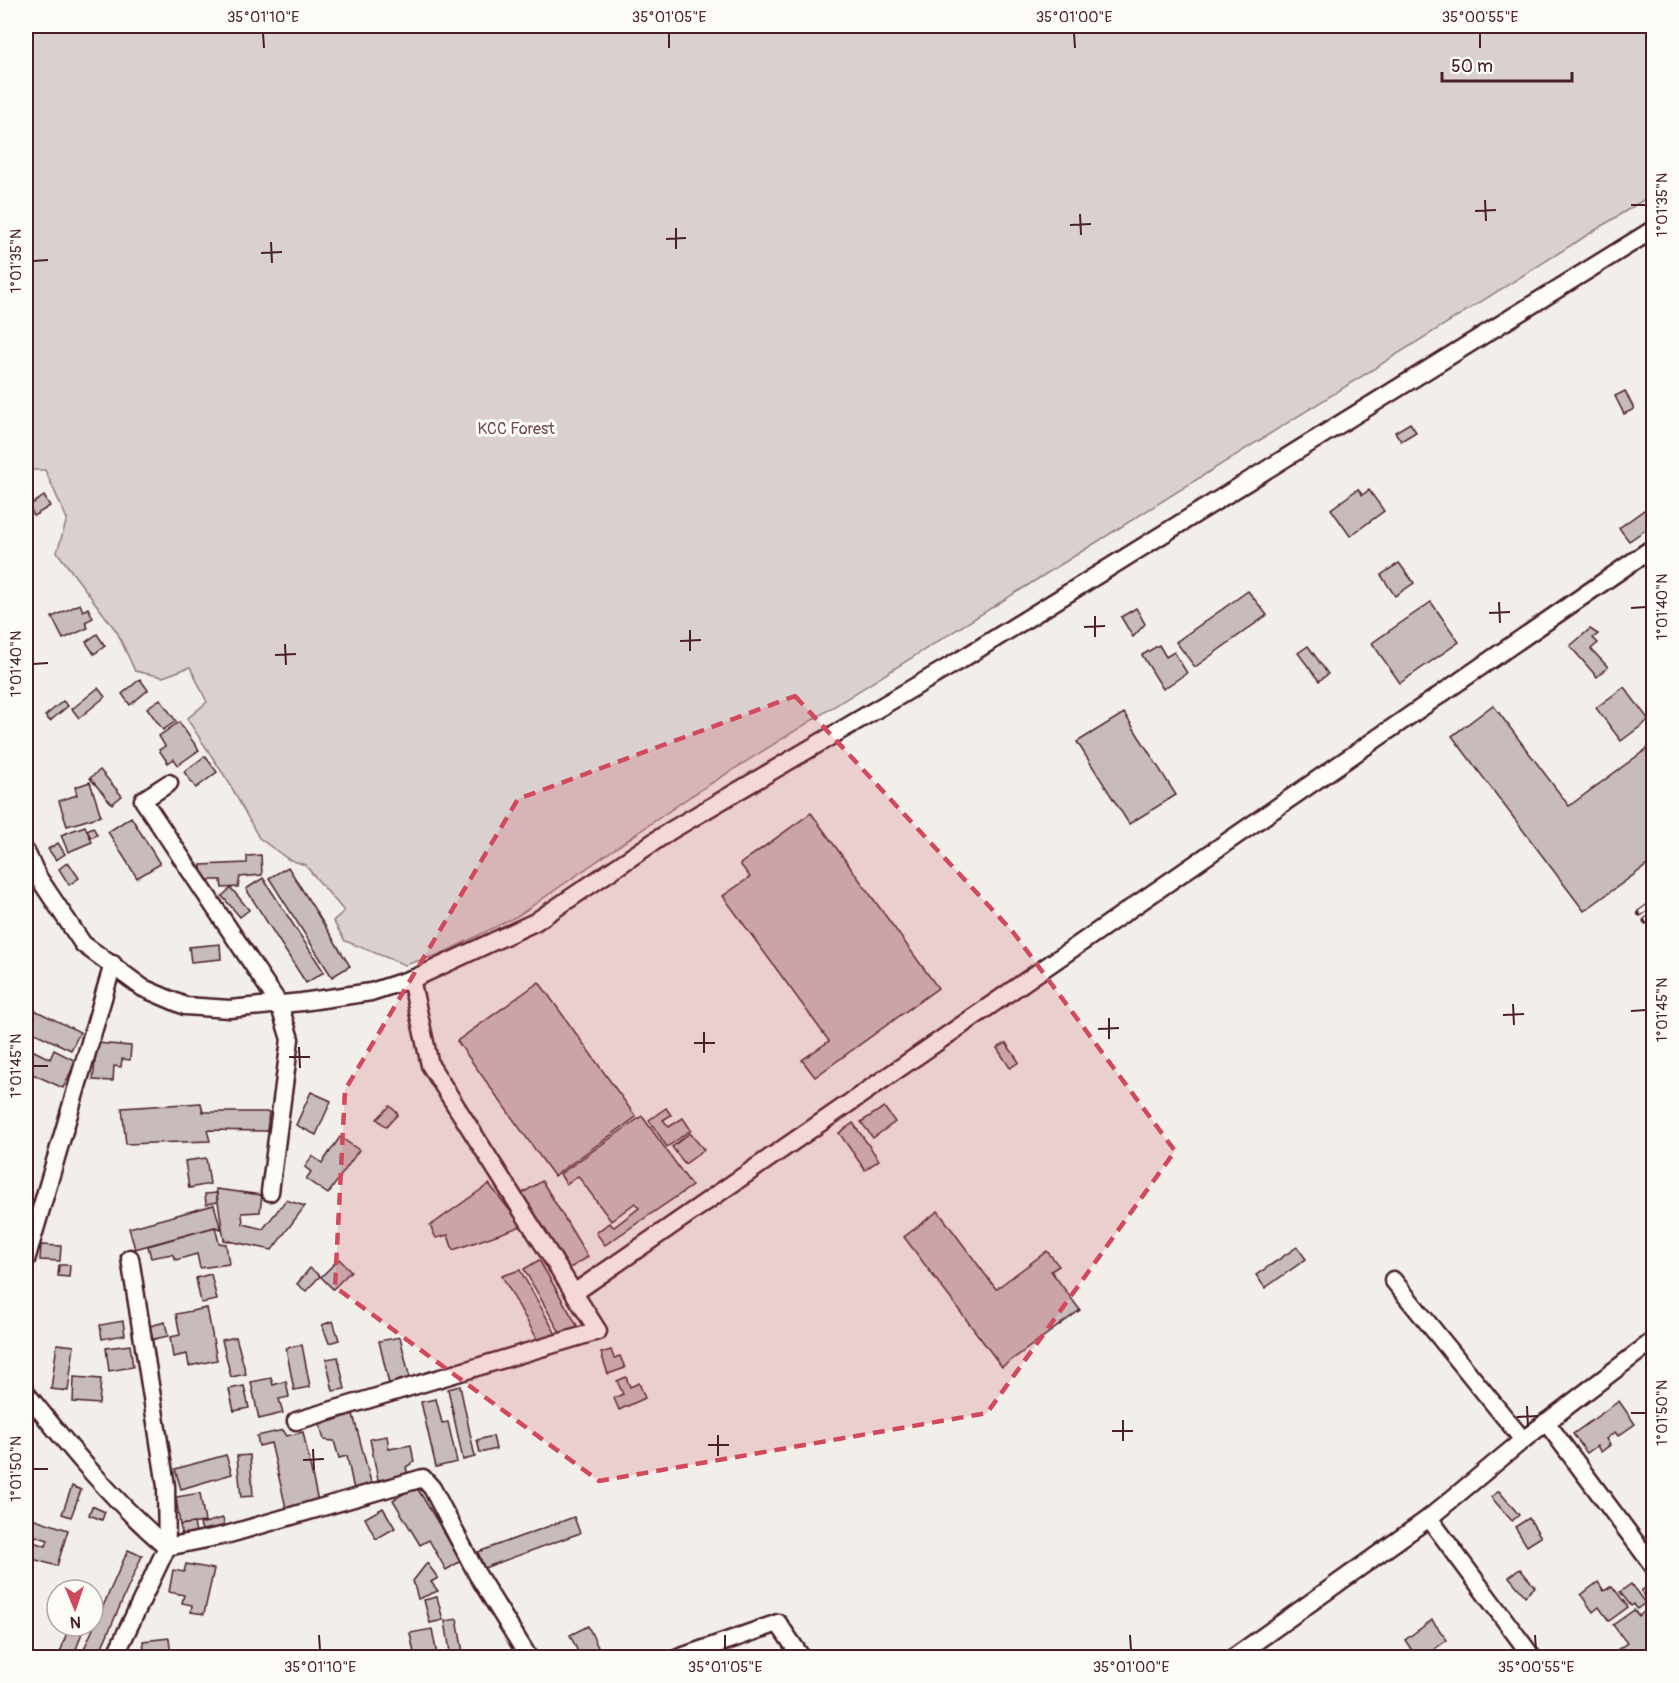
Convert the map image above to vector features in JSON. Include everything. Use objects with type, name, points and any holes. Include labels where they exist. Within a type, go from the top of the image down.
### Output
[{"type":"street","points":[[26,852],[38,878],[83,944],[142,987],[185,1006],[230,1009],[279,1004],[371,992],[411,979],[535,922],[670,831],[962,659],[1653,229]]},
{"type":"street","points":[[574,1293],[1653,547]]},
{"type":"street","points":[[169,783],[143,800],[279,1004],[290,1040],[270,1192]]},
{"type":"street","points":[[26,1260],[113,964]]},
{"type":"street","points":[[296,1420],[598,1330],[430,1065],[411,979]]},
{"type":"street","points":[[114,1658],[167,1547],[166,1486],[129,1258]]},
{"type":"street","points":[[1392,1280],[1523,1440]]},
{"type":"street","points":[[1233,1658],[1429,1518],[1523,1440],[1653,1340]]},
{"type":"street","points":[[26,1393],[92,1474],[135,1520],[167,1547]]},
{"type":"street","points":[[1546,1422],[1653,1567]]},
{"type":"street","points":[[167,1547],[226,1535],[423,1478],[432,1488],[477,1574],[529,1658]]},
{"type":"street","points":[[1429,1518],[1533,1658]]},
{"type":"street","points":[[678,1658],[778,1623],[802,1658]]},
{"type":"highlighted area","points":[[795,696],[1013,932],[1175,1151],[987,1413],[599,1481],[335,1287],[345,1090],[518,799]]},
{"type":"green space","name":"KCC Forest","points":[[26,26],[1653,26],[1653,194],[691,796],[519,915],[441,954],[405,965],[345,941],[333,921],[344,911],[305,865],[288,859],[259,838],[228,781],[187,719],[207,702],[190,667],[163,677],[135,671],[117,632],[57,552],[67,519],[45,470],[26,470]]},
{"type":"building","points":[[1625,391],[1634,409],[1624,414],[1615,396]]},
{"type":"building","points":[[1410,423],[1416,432],[1401,441],[1395,432]]},
{"type":"building","points":[[1358,489],[1362,495],[1369,490],[1384,511],[1350,536],[1331,509]]},
{"type":"building","points":[[44,496],[50,506],[34,516],[29,506]]},
{"type":"building","points":[[1654,503],[1654,524],[1629,541],[1619,528]]},
{"type":"building","points":[[1399,563],[1414,583],[1395,596],[1381,575]]},
{"type":"building","points":[[1248,591],[1267,615],[1195,667],[1176,642]]},
{"type":"building","points":[[1431,602],[1459,642],[1400,683],[1372,643]]},
{"type":"building","points":[[80,604],[83,611],[88,608],[93,618],[85,622],[88,628],[63,639],[52,617]]},
{"type":"building","points":[[1136,608],[1145,624],[1133,637],[1121,617]]},
{"type":"building","points":[[1590,629],[1598,634],[1593,638],[1598,643],[1591,649],[1608,667],[1597,677],[1570,646]]},
{"type":"building","points":[[97,634],[105,646],[94,654],[86,642]]},
{"type":"building","points":[[1159,645],[1166,657],[1174,652],[1187,673],[1163,689],[1142,655]]},
{"type":"building","points":[[1308,646],[1328,674],[1319,681],[1298,653]]},
{"type":"building","points":[[140,679],[148,690],[130,705],[122,694]]},
{"type":"building","points":[[1624,687],[1649,720],[1621,741],[1596,708]]},
{"type":"building","points":[[98,688],[105,697],[79,718],[72,709]]},
{"type":"building","points":[[160,699],[176,721],[163,730],[147,708]]},
{"type":"building","points":[[63,701],[68,706],[50,721],[45,716]]},
{"type":"building","points":[[1493,705],[1569,806],[1648,748],[1654,755],[1654,860],[1584,911],[1452,736]]},
{"type":"building","points":[[1124,713],[1176,795],[1129,824],[1077,742]]},
{"type":"building","points":[[179,722],[199,750],[178,765],[174,759],[168,763],[159,750],[165,746],[159,736]]},
{"type":"building","points":[[205,756],[217,772],[196,788],[184,772]]},
{"type":"building","points":[[100,770],[122,796],[112,804],[90,778]]},
{"type":"building","points":[[90,782],[101,816],[67,826],[59,801],[77,795],[75,787]]},
{"type":"building","points":[[811,813],[938,988],[815,1077],[802,1060],[829,1041],[723,896],[750,877],[740,864]]},
{"type":"building","points":[[131,817],[160,864],[137,878],[108,832]]},
{"type":"building","points":[[85,826],[92,842],[68,852],[61,835]]},
{"type":"building","points":[[93,827],[97,835],[91,838],[87,830]]},
{"type":"building","points":[[58,843],[65,854],[56,860],[48,849]]},
{"type":"building","points":[[261,855],[262,875],[240,877],[238,887],[222,888],[221,880],[202,880],[201,865],[247,863],[247,856]]},
{"type":"building","points":[[68,862],[79,878],[69,885],[59,869]]},
{"type":"building","points":[[288,867],[350,966],[332,977],[269,878]]},
{"type":"building","points":[[263,878],[324,972],[306,983],[246,889]]},
{"type":"building","points":[[231,888],[249,910],[240,917],[222,896]]},
{"type":"building","points":[[220,944],[221,959],[191,962],[189,947]]},
{"type":"building","points":[[539,982],[636,1117],[554,1176],[457,1041]]},
{"type":"building","points":[[26,1006],[80,1032],[71,1050],[26,1029]]},
{"type":"building","points":[[97,1043],[131,1046],[130,1060],[122,1059],[121,1067],[114,1066],[113,1081],[93,1080]]},
{"type":"building","points":[[1006,1043],[1019,1062],[1010,1068],[997,1048]]},
{"type":"building","points":[[26,1047],[50,1059],[54,1050],[76,1061],[63,1088],[26,1071]]},
{"type":"building","points":[[311,1092],[331,1101],[316,1135],[296,1125]]},
{"type":"building","points":[[201,1103],[203,1112],[269,1112],[267,1131],[207,1130],[210,1141],[126,1144],[122,1108]]},
{"type":"building","points":[[390,1106],[398,1114],[386,1127],[377,1119]]},
{"type":"building","points":[[884,1107],[895,1122],[873,1138],[861,1122]]},
{"type":"building","points":[[666,1108],[671,1115],[663,1120],[669,1127],[683,1118],[691,1130],[667,1147],[649,1120]]},
{"type":"building","points":[[642,1116],[692,1186],[605,1245],[596,1233],[609,1223],[614,1227],[639,1208],[635,1203],[611,1221],[578,1176],[566,1184],[560,1174]]},
{"type":"building","points":[[853,1123],[879,1160],[865,1170],[839,1133]]},
{"type":"building","points":[[690,1133],[704,1150],[685,1164],[672,1147]]},
{"type":"building","points":[[340,1137],[359,1150],[328,1194],[306,1179],[311,1172],[305,1167],[312,1156],[322,1163]]},
{"type":"building","points":[[206,1158],[210,1184],[189,1188],[185,1161]]},
{"type":"building","points":[[542,1181],[588,1257],[567,1270],[521,1194]]},
{"type":"building","points":[[489,1184],[522,1226],[453,1250],[448,1235],[436,1238],[430,1226]]},
{"type":"building","points":[[216,1189],[262,1195],[260,1212],[242,1213],[243,1224],[263,1229],[286,1200],[305,1206],[272,1250],[224,1240]]},
{"type":"building","points":[[217,1193],[217,1202],[206,1204],[205,1194]]},
{"type":"building","points":[[214,1205],[221,1229],[215,1227],[135,1249],[129,1228]]},
{"type":"building","points":[[938,1211],[996,1289],[1047,1251],[1059,1266],[1051,1271],[1080,1310],[1002,1367],[904,1237]]},
{"type":"building","points":[[215,1227],[219,1243],[226,1244],[229,1264],[200,1268],[197,1254],[176,1260],[172,1254],[151,1258],[148,1246]]},
{"type":"building","points":[[41,1245],[61,1246],[60,1261],[40,1260]]},
{"type":"building","points":[[1297,1247],[1306,1259],[1265,1288],[1256,1275]]},
{"type":"building","points":[[339,1259],[351,1271],[333,1289],[321,1277]]},
{"type":"building","points":[[539,1260],[578,1327],[562,1336],[524,1269]]},
{"type":"building","points":[[59,1265],[70,1265],[69,1277],[58,1276]]},
{"type":"building","points":[[310,1268],[320,1276],[306,1291],[297,1284]]},
{"type":"building","points":[[520,1270],[557,1336],[540,1344],[502,1276]]},
{"type":"building","points":[[211,1274],[217,1300],[201,1303],[196,1278]]},
{"type":"building","points":[[207,1308],[217,1360],[189,1366],[187,1354],[173,1357],[170,1337],[180,1335],[176,1314]]},
{"type":"building","points":[[123,1321],[125,1335],[102,1339],[100,1325]]},
{"type":"building","points":[[333,1321],[339,1340],[329,1343],[322,1325]]},
{"type":"building","points":[[165,1322],[168,1336],[150,1340],[146,1327]]},
{"type":"building","points":[[236,1337],[246,1374],[231,1377],[222,1340]]},
{"type":"building","points":[[400,1337],[411,1383],[390,1388],[379,1341]]},
{"type":"building","points":[[57,1344],[74,1346],[68,1391],[51,1389]]},
{"type":"building","points":[[130,1345],[133,1367],[109,1371],[106,1348]]},
{"type":"building","points":[[302,1345],[310,1387],[294,1390],[286,1348]]},
{"type":"building","points":[[611,1350],[614,1358],[620,1356],[625,1368],[608,1374],[601,1353]]},
{"type":"building","points":[[338,1357],[345,1389],[333,1391],[326,1359]]},
{"type":"building","points":[[74,1377],[101,1379],[99,1404],[73,1402]]},
{"type":"building","points":[[626,1377],[630,1387],[639,1383],[645,1398],[619,1410],[614,1398],[623,1394],[617,1381]]},
{"type":"building","points":[[271,1378],[273,1385],[286,1381],[289,1397],[279,1399],[283,1413],[259,1419],[251,1382]]},
{"type":"building","points":[[244,1386],[249,1408],[234,1411],[229,1389]]},
{"type":"building","points":[[460,1386],[475,1457],[463,1460],[448,1389]]},
{"type":"building","points":[[436,1399],[442,1423],[448,1422],[457,1462],[436,1467],[421,1402]]},
{"type":"building","points":[[1619,1401],[1635,1424],[1618,1436],[1615,1432],[1606,1439],[1610,1445],[1601,1452],[1597,1446],[1587,1453],[1573,1434]]},
{"type":"building","points":[[353,1414],[372,1486],[354,1490],[347,1456],[339,1458],[334,1441],[324,1440],[320,1425]]},
{"type":"building","points":[[283,1430],[287,1436],[303,1432],[318,1502],[286,1508],[271,1443],[259,1446],[257,1436]]},
{"type":"building","points":[[387,1436],[389,1449],[411,1445],[414,1462],[406,1467],[408,1475],[378,1480],[370,1439]]},
{"type":"building","points":[[493,1436],[496,1449],[480,1453],[477,1440]]},
{"type":"building","points":[[226,1455],[232,1474],[181,1489],[175,1469]]},
{"type":"building","points":[[250,1455],[253,1496],[241,1497],[237,1456]]},
{"type":"building","points":[[72,1486],[81,1490],[71,1517],[62,1514]]},
{"type":"building","points":[[416,1486],[461,1561],[446,1570],[429,1540],[420,1545],[393,1500]]},
{"type":"building","points":[[1499,1491],[1519,1515],[1512,1521],[1491,1497]]},
{"type":"building","points":[[200,1493],[205,1522],[180,1525],[176,1497]]},
{"type":"building","points":[[92,1506],[105,1512],[102,1520],[89,1515]]},
{"type":"building","points":[[383,1508],[395,1528],[376,1539],[365,1518]]},
{"type":"building","points":[[26,1516],[68,1530],[57,1566],[26,1557],[26,1540],[46,1546],[48,1540],[26,1533]]},
{"type":"building","points":[[574,1517],[580,1533],[484,1568],[478,1552]]},
{"type":"building","points":[[223,1518],[225,1528],[203,1533],[200,1524]]},
{"type":"building","points":[[1529,1518],[1541,1537],[1527,1546],[1515,1527]]},
{"type":"building","points":[[194,1523],[196,1533],[182,1535],[180,1525]]},
{"type":"building","points":[[128,1550],[142,1556],[97,1658],[80,1658],[89,1638],[105,1638],[105,1602]]},
{"type":"building","points":[[427,1563],[438,1578],[431,1582],[438,1591],[418,1599],[413,1581]]},
{"type":"building","points":[[186,1564],[214,1569],[204,1614],[191,1612],[192,1605],[182,1603],[184,1595],[169,1592],[173,1570],[184,1572]]},
{"type":"building","points":[[1520,1569],[1535,1587],[1525,1596],[1509,1577]]},
{"type":"building","points":[[1598,1582],[1604,1591],[1612,1586],[1628,1607],[1609,1621],[1599,1607],[1593,1612],[1581,1595]]},
{"type":"building","points":[[1652,1583],[1654,1585],[1654,1608],[1641,1591]]},
{"type":"building","points":[[1631,1584],[1645,1603],[1637,1609],[1634,1604],[1631,1606],[1620,1592]]},
{"type":"building","points":[[437,1597],[443,1620],[430,1623],[424,1600]]},
{"type":"building","points":[[1649,1608],[1654,1614],[1654,1654],[1648,1658],[1632,1658],[1629,1653],[1622,1658],[1617,1650],[1627,1643],[1613,1625],[1634,1610],[1639,1616]]},
{"type":"building","points":[[457,1619],[464,1658],[451,1658],[445,1621]]},
{"type":"building","points":[[1432,1620],[1447,1640],[1422,1658],[1417,1658],[1405,1640]]},
{"type":"building","points":[[588,1626],[603,1658],[581,1658],[570,1635]]},
{"type":"building","points":[[432,1629],[437,1655],[415,1658],[410,1633]]},
{"type":"building","points":[[65,1638],[80,1638],[73,1658],[59,1656]]},
{"type":"building","points":[[169,1638],[171,1657],[145,1658],[143,1641]]},
{"type":"building","points":[[752,1651],[754,1658],[724,1658]]},
{"type":"railway","points":[[1640,913],[1654,903]]},
{"type":"railway","points":[[1646,921],[1654,916]]}]
